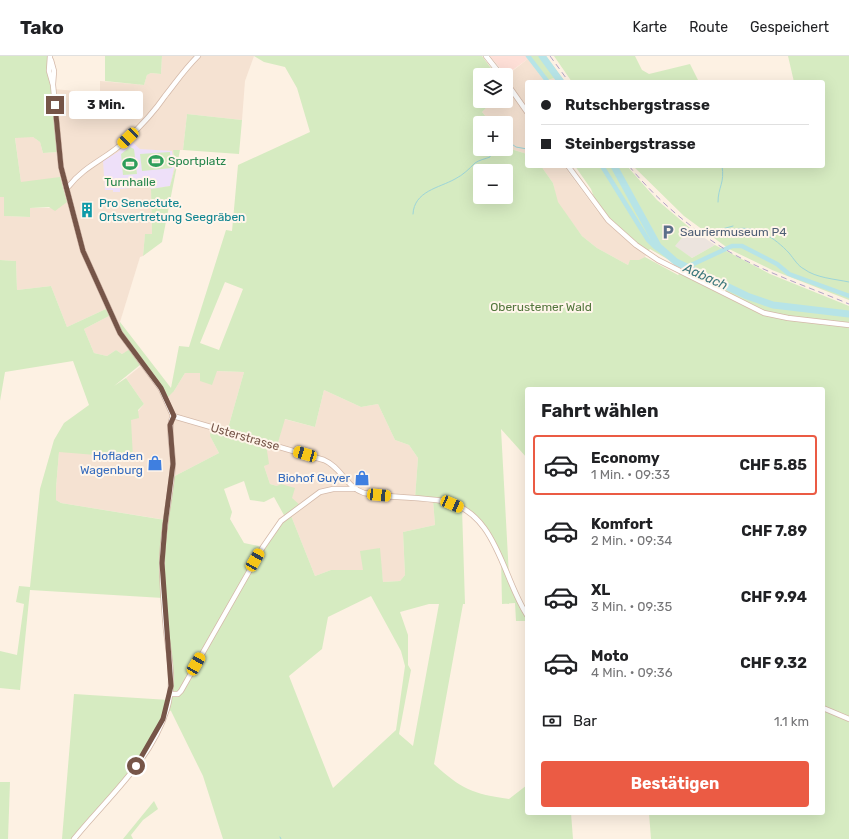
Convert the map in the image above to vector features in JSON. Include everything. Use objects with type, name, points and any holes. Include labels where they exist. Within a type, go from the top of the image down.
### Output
[{"type":"street","points":[[66,187],[69,186],[82,172],[124,142],[162,101],[182,72],[198,56]]},
{"type":"street","points":[[486,56],[495,68]]},
{"type":"street","points":[[50,58],[49,71],[53,85],[60,159],[83,251],[124,340],[161,388],[174,416],[170,425],[173,464],[165,525],[162,563],[166,629],[171,666],[170,694],[163,719],[141,759],[120,788],[74,839]]},
{"type":"street","points":[[513,92],[525,109]]},
{"type":"street","points":[[569,168],[598,208],[617,229],[636,245],[666,264],[764,313],[788,318],[849,325]]},
{"type":"street","name":"Usterstrasse","points":[[174,416],[324,460],[334,465],[354,488]]},
{"type":"street","points":[[170,694],[178,694],[181,691],[263,547],[281,521],[320,492],[333,489],[354,488],[369,494],[444,502],[469,513],[482,526],[492,540],[525,611]]},
{"type":"street","points":[[825,709],[849,719]]},
{"type":"shaded area","points":[[162,56],[254,56],[245,81],[242,120],[187,114],[183,150],[173,150],[175,168],[170,186],[151,189],[152,234],[145,235],[143,256],[140,257],[120,322],[131,349],[122,354],[116,350],[107,356],[94,353],[84,329],[111,315],[108,308],[67,327],[51,286],[17,290],[16,261],[0,260],[0,197],[4,197],[5,216],[30,217],[30,208],[57,208],[67,202],[21,182],[15,137],[33,137],[40,142],[43,153],[59,152],[53,89],[100,93],[100,81],[144,85],[147,75],[151,73],[161,74]]},
{"type":"shaded area","points":[[490,56],[527,56],[529,58],[513,70],[513,68],[500,68]]},
{"type":"shaded area","points":[[529,58],[546,80],[525,80],[525,153],[513,149],[513,116],[485,116],[482,112],[486,108],[513,108],[513,71]]},
{"type":"shaded area","points":[[555,78],[556,80],[546,80]]},
{"type":"shaded area","points":[[130,140],[140,149],[172,151],[174,168],[170,186],[151,189],[150,186],[120,189],[120,192],[105,190],[103,161],[118,152]]},
{"type":"shaded area","points":[[542,168],[567,168],[566,169],[598,212],[647,253],[645,257],[641,260],[630,261],[628,265],[597,248],[582,236],[557,202],[553,183]]},
{"type":"shaded area","points":[[690,228],[715,245],[692,258],[674,246]]},
{"type":"shaded area","points":[[142,365],[161,389],[174,391],[185,373],[216,371],[244,372],[227,432],[210,436],[219,453],[171,478],[166,520],[61,503],[56,500],[59,452],[131,420],[144,404],[126,378]]},
{"type":"shaded area","points":[[324,390],[361,407],[378,404],[395,440],[409,445],[418,458],[415,498],[433,500],[435,525],[403,532],[405,575],[400,581],[383,582],[379,548],[363,570],[331,570],[315,576],[290,513],[277,486],[270,484],[264,466],[266,443],[277,446],[284,419],[315,427]]},
{"type":"green space","points":[[0,56],[50,56],[54,68],[59,152],[43,153],[40,142],[33,137],[15,138],[21,182],[60,177],[67,202],[55,211],[49,207],[30,208],[30,217],[4,216],[4,197],[0,197]]},
{"type":"green space","points":[[105,56],[162,56],[161,74],[151,73],[147,75],[144,85],[105,81]]},
{"type":"green space","name":"Oberustemer Wald","points":[[254,56],[482,56],[491,68],[473,68],[473,108],[486,108],[482,112],[485,116],[473,116],[473,156],[513,156],[513,149],[525,153],[525,168],[542,168],[553,183],[558,202],[582,236],[597,248],[628,265],[630,260],[639,260],[645,257],[678,275],[687,267],[681,267],[650,249],[647,253],[636,245],[598,208],[591,189],[576,168],[629,168],[657,200],[690,228],[675,246],[692,258],[715,245],[770,274],[849,306],[849,839],[651,839],[649,815],[825,815],[825,387],[525,387],[525,456],[501,429],[509,576],[525,611],[525,621],[516,621],[515,603],[502,604],[501,557],[482,526],[462,508],[465,604],[463,604],[434,764],[460,785],[486,795],[509,799],[525,787],[525,815],[571,815],[573,839],[223,839],[203,776],[171,711],[167,709],[141,759],[74,839],[62,839],[74,694],[169,700],[170,694],[163,598],[30,590],[20,690],[0,688],[0,651],[17,655],[24,604],[16,602],[19,586],[30,587],[40,489],[54,440],[64,423],[89,405],[73,361],[5,372],[0,401],[0,260],[16,261],[17,290],[51,286],[67,327],[108,308],[111,315],[84,329],[94,353],[107,356],[116,350],[122,354],[130,349],[120,333],[120,322],[171,388],[179,346],[189,347],[226,230],[232,231],[238,165],[310,132],[297,88],[285,67],[264,62]],"holes":[[[225,282],[243,289],[219,350],[200,343]],[[134,354],[166,399],[174,391],[185,373],[200,373],[200,381],[212,385],[217,371],[244,372],[227,432],[211,428],[210,436],[219,453],[171,478],[165,520],[61,503],[56,500],[59,452],[133,458],[131,420],[139,418],[138,410],[144,404],[126,378],[114,386],[140,365]],[[324,390],[361,407],[378,404],[395,440],[409,445],[418,458],[415,498],[433,500],[435,525],[403,532],[405,575],[400,581],[383,582],[380,548],[360,551],[363,570],[331,570],[315,576],[290,513],[301,506],[292,498],[295,488],[281,484],[277,486],[270,484],[264,466],[269,464],[266,444],[277,446],[285,419],[315,427]],[[244,481],[250,500],[264,502],[274,497],[285,517],[263,547],[244,543],[230,519],[232,512],[224,489]],[[371,596],[401,651],[405,666],[396,730],[333,788],[289,676],[322,649],[328,617]],[[429,604],[439,604],[413,746],[399,734],[411,670],[408,665],[408,635],[400,612]]]},
{"type":"green space","points":[[527,56],[546,56],[564,80],[556,80],[555,78],[546,80]]},
{"type":"green space","points":[[554,56],[635,56],[642,70],[649,74],[690,64],[698,80],[571,80]]},
{"type":"green space","points":[[788,56],[849,56],[849,300],[772,270],[729,249],[684,216],[635,168],[825,168],[825,80],[794,80]]},
{"type":"green space","points":[[187,114],[242,120],[239,154],[183,150]]},
{"type":"green space","name":"Turnhalle","points":[[130,147],[134,149],[137,174],[123,175],[121,154]]},
{"type":"green space","points":[[173,150],[180,150],[162,242],[143,256],[145,234],[152,234],[151,189],[170,186],[175,168]]},
{"type":"green space","name":"Sportplatz","points":[[170,152],[172,168],[142,171],[140,154]]},
{"type":"green space","points":[[0,782],[10,782],[8,839],[0,839]]},
{"type":"green space","points":[[154,801],[158,809],[143,820],[131,835],[133,839],[123,839]]},
{"type":"waterway","points":[[528,56],[546,80]]},
{"type":"waterway","name":"Aabach","points":[[542,56],[560,80]]},
{"type":"waterway","points":[[513,145],[525,149]]},
{"type":"waterway","points":[[413,214],[414,206],[428,191],[458,177],[480,160],[490,156]]},
{"type":"waterway","points":[[603,168],[648,240],[665,254]]},
{"type":"waterway","name":"Aabach","points":[[615,168],[658,246],[676,262],[747,296],[773,305],[849,314]]},
{"type":"waterway","points":[[718,202],[723,177],[722,168]]},
{"type":"waterway","points":[[715,231],[733,226]]},
{"type":"waterway","points":[[735,229],[750,229],[765,234],[778,242],[800,266],[809,272],[826,278],[849,282]]},
{"type":"waterway","points":[[687,267],[732,246],[742,246],[777,264],[789,274],[849,296]]},
{"type":"railway","points":[[550,56],[568,80]]},
{"type":"railway","points":[[631,168],[651,191],[675,213],[728,251],[757,266],[849,304]]},
{"type":"place","name":"Sportplatz","points":[[156,161]]},
{"type":"place","name":"Turnhalle","points":[[130,164]]},
{"type":"place","name":"Pro Senectute, Ortsvertretung Seegräben","points":[[87,210]]},
{"type":"place","name":"Sauriermuseum P4","points":[[668,232]]},
{"type":"place","name":"Hofladen Wagenburg","points":[[155,463]]},
{"type":"place","name":"Biohof Guyer","points":[[362,478]]},
{"type":"route","points":[[55,105],[63,178],[83,251],[120,333],[161,388],[172,415],[174,416],[170,425],[173,464],[165,525],[162,563],[166,629],[172,676],[171,686],[167,709],[158,731],[136,766]]}]
